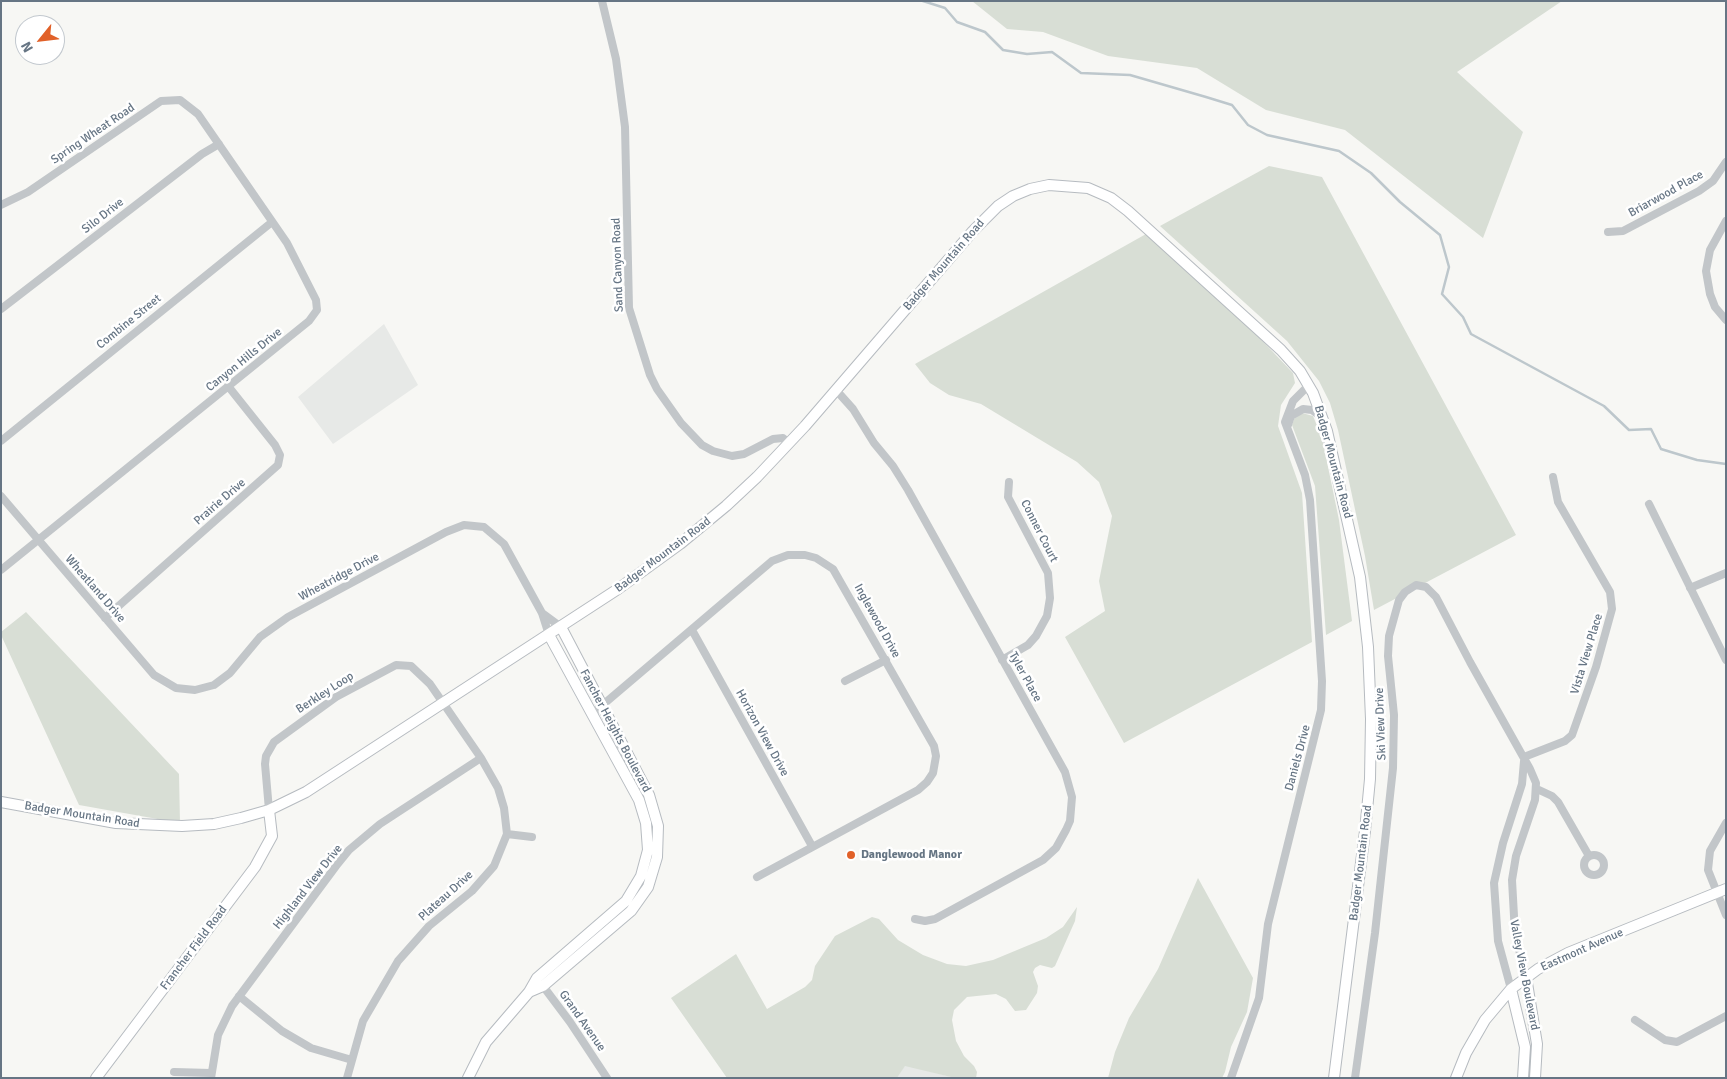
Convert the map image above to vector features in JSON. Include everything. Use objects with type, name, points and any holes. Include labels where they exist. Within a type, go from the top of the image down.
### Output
[{"type":"main road","name":"Badger Mountain Road","points":[[1,802],[116,823],[182,826],[214,824],[270,810],[347,768],[618,589],[680,544],[739,495],[790,443],[985,218],[1013,196],[1030,189],[1049,185],[1088,188],[1111,198],[1128,211],[1259,328],[1290,359],[1308,385],[1323,418],[1353,539],[1360,576],[1368,647],[1371,710],[1370,779],[1366,821],[1334,1078]]},
{"type":"main road","name":"Fancher Heights Boulevard","points":[[540,982],[631,911],[648,887],[657,857],[658,826],[649,795],[561,627]]},
{"type":"main road","name":"Fancher Heights Boulevard","points":[[468,1078],[486,1042],[529,992],[626,901],[635,888],[646,856],[648,838],[643,810],[549,635]]},
{"type":"main road","name":"Francher Field Road","points":[[96,1078],[256,867],[272,836],[270,810]]},
{"type":"main road","name":"Eastmont Avenue","points":[[1456,1078],[1478,1030],[1492,1010],[1526,977],[1568,953],[1721,891]]},
{"type":"main road","name":"Valley View Boulevard","points":[[1526,977],[1537,1044],[1535,1078]]},
{"type":"main road","name":"Valley View Boulevard","points":[[1511,990],[1525,1047],[1523,1078]]},
{"type":"street","name":"Sand Canyon Road","points":[[602,1],[616,59],[625,127],[629,308],[650,375],[657,389],[681,423],[697,440],[713,451],[727,455],[740,455],[773,439],[783,438],[790,443]]},
{"type":"street","name":"Spring Wheat Road","points":[[1,205],[28,192],[161,101],[177,99],[198,114]]},
{"type":"street","name":"Canyon Hills Drive","points":[[1,570],[310,321],[317,310],[316,300],[296,257],[198,114]]},
{"type":"street","name":"Silo Drive","points":[[1,309],[202,154],[219,144]]},
{"type":"street","name":"Briarwood Place","points":[[1608,232],[1623,231],[1699,192],[1713,181],[1726,162]]},
{"type":"street","points":[[1726,221],[1710,250],[1706,271],[1710,294],[1715,307],[1726,320]]},
{"type":"street","name":"Combine Street","points":[[1,441],[272,222]]},
{"type":"street","name":"Daniels Drive","points":[[1231,1078],[1259,998],[1268,924],[1321,710],[1322,681],[1310,500],[1305,475],[1285,422],[1286,415],[1293,401],[1308,385]]},
{"type":"street","name":"Prairie Drive","points":[[105,618],[278,464],[280,455],[275,445],[228,386]]},
{"type":"street","name":"Tyler Place","points":[[836,390],[853,409],[874,443],[902,480],[1065,772],[1072,797],[1070,821],[1061,840],[1043,860],[935,919],[925,921],[915,919]]},
{"type":"street","name":"Daniels Drive","points":[[1290,439],[1288,421],[1298,410],[1312,410],[1323,418]]},
{"type":"street","name":"Vista View Place","points":[[1524,757],[1565,741],[1572,734],[1596,666],[1612,609],[1610,592],[1558,502],[1554,477]]},
{"type":"street","name":"Conner Court","points":[[1002,660],[1028,645],[1036,636],[1047,616],[1050,598],[1048,573],[1008,497],[1010,482]]},
{"type":"street","points":[[1,496],[38,540]]},
{"type":"street","points":[[1649,504],[1726,660]]},
{"type":"street","name":"Wheatridge Drive","points":[[135,653],[154,675],[170,686],[189,691],[208,688],[225,678],[260,638],[288,616],[446,532],[464,525],[484,527],[504,544],[542,613],[549,635]]},
{"type":"street","name":"Wheatland Drive","points":[[38,540],[135,653]]},
{"type":"street","name":"Inglewood Drive","points":[[592,714],[772,561],[788,555],[805,555],[816,558],[833,569],[934,746],[936,756],[933,773],[918,790],[758,877]]},
{"type":"street","points":[[1690,588],[1726,573]]},
{"type":"street","name":"Ski View Drive","points":[[1355,1078],[1378,905],[1393,768],[1394,714],[1388,656],[1389,636],[1399,600],[1408,588],[1422,585],[1433,593],[1524,757]]},
{"type":"street","name":"Wheatridge Drive","points":[[542,613],[561,627]]},
{"type":"street","name":"Horizon View Drive","points":[[692,630],[812,846]]},
{"type":"street","points":[[845,681],[886,660]]},
{"type":"street","name":"Berkley Loop","points":[[270,810],[265,764],[269,749],[302,720],[336,698],[386,669],[401,664],[411,666],[423,675],[444,703]]},
{"type":"street","points":[[444,703],[481,758],[498,788],[507,834],[532,837]]},
{"type":"street","points":[[1524,757],[1534,776],[1536,789],[1552,796],[1558,802],[1589,856]]},
{"type":"street","name":"Valley View Boulevard","points":[[1511,990],[1502,962],[1498,940],[1494,883],[1501,849],[1522,784],[1524,757]]},
{"type":"street","name":"Highland View Drive","points":[[211,1075],[218,1035],[232,1006],[349,850],[380,824],[481,758]]},
{"type":"street","name":"Valley View Boulevard","points":[[1526,977],[1515,934],[1512,880],[1516,856],[1536,789]]},
{"type":"street","points":[[1726,823],[1710,851],[1708,870],[1721,891],[1726,915]]},
{"type":"street","name":"Plateau Drive","points":[[348,1078],[362,1021],[398,961],[428,926],[472,891],[494,866],[507,834]]},
{"type":"street","name":"Grand Avenue","points":[[540,982],[607,1078]]},
{"type":"street","points":[[240,996],[282,1031],[296,1040],[311,1048],[352,1060]]},
{"type":"street","points":[[1635,1020],[1665,1040],[1677,1042],[1726,1016]]},
{"type":"street","points":[[174,1072],[211,1075]]},
{"type":"shaded area","points":[[972,1],[1562,1],[1457,72],[1523,132],[1483,238],[1345,130],[1266,110],[1197,68],[1108,56],[1043,32],[1007,29]]},
{"type":"shaded area","points":[[1269,166],[1322,177],[1516,535],[1374,610],[1365,556],[1338,430],[1330,403],[1319,381],[1287,341],[1160,226]]},
{"type":"shaded area","points":[[1146,234],[1255,333],[1293,373],[1295,383],[1281,405],[1278,426],[1302,493],[1312,642],[1124,743],[1065,637],[1105,611],[1099,581],[1112,516],[1099,482],[1077,462],[981,404],[949,395],[930,383],[915,364]]},
{"type":"shaded area","points":[[384,324],[418,385],[333,444],[298,397]]},
{"type":"shaded area","points":[[1302,413],[1313,416],[1322,438],[1339,520],[1352,621],[1326,635],[1315,486],[1292,425],[1294,419]]},
{"type":"shaded area","points":[[26,612],[179,774],[180,823],[79,805],[1,635],[1,632]]},
{"type":"shaded area","points":[[1198,878],[1253,978],[1247,1012],[1231,1047],[1225,1072],[1222,1078],[1108,1078],[1115,1052],[1129,1018],[1158,969]]},
{"type":"shaded area","points":[[1077,907],[1075,921],[1055,966],[1052,968],[1040,965],[1033,972],[1038,986],[1037,993],[1026,1010],[1015,1011],[1006,999],[996,994],[967,997],[954,1010],[952,1020],[956,1041],[964,1056],[974,1066],[977,1072],[976,1078],[955,1078],[905,1066],[897,1078],[727,1078],[671,998],[736,954],[767,1009],[805,987],[812,980],[815,966],[835,936],[872,917],[879,919],[898,940],[923,955],[947,964],[966,966],[993,960],[1046,938],[1063,927]]},
{"type":"shaded area","points":[[905,1065],[955,1078],[897,1078]]},
{"type":"waterway","points":[[923,1],[945,8],[957,22],[985,32],[1003,50],[1027,54],[1052,52],[1081,73],[1130,75],[1206,97],[1232,105],[1248,125],[1267,135],[1339,151],[1371,173],[1400,202],[1440,235],[1449,267],[1442,294],[1463,317],[1471,334],[1604,406],[1629,430],[1651,429],[1661,449],[1697,460],[1726,464]]},
{"type":"place","name":"Danglewood Manor","points":[[851,855]]}]
